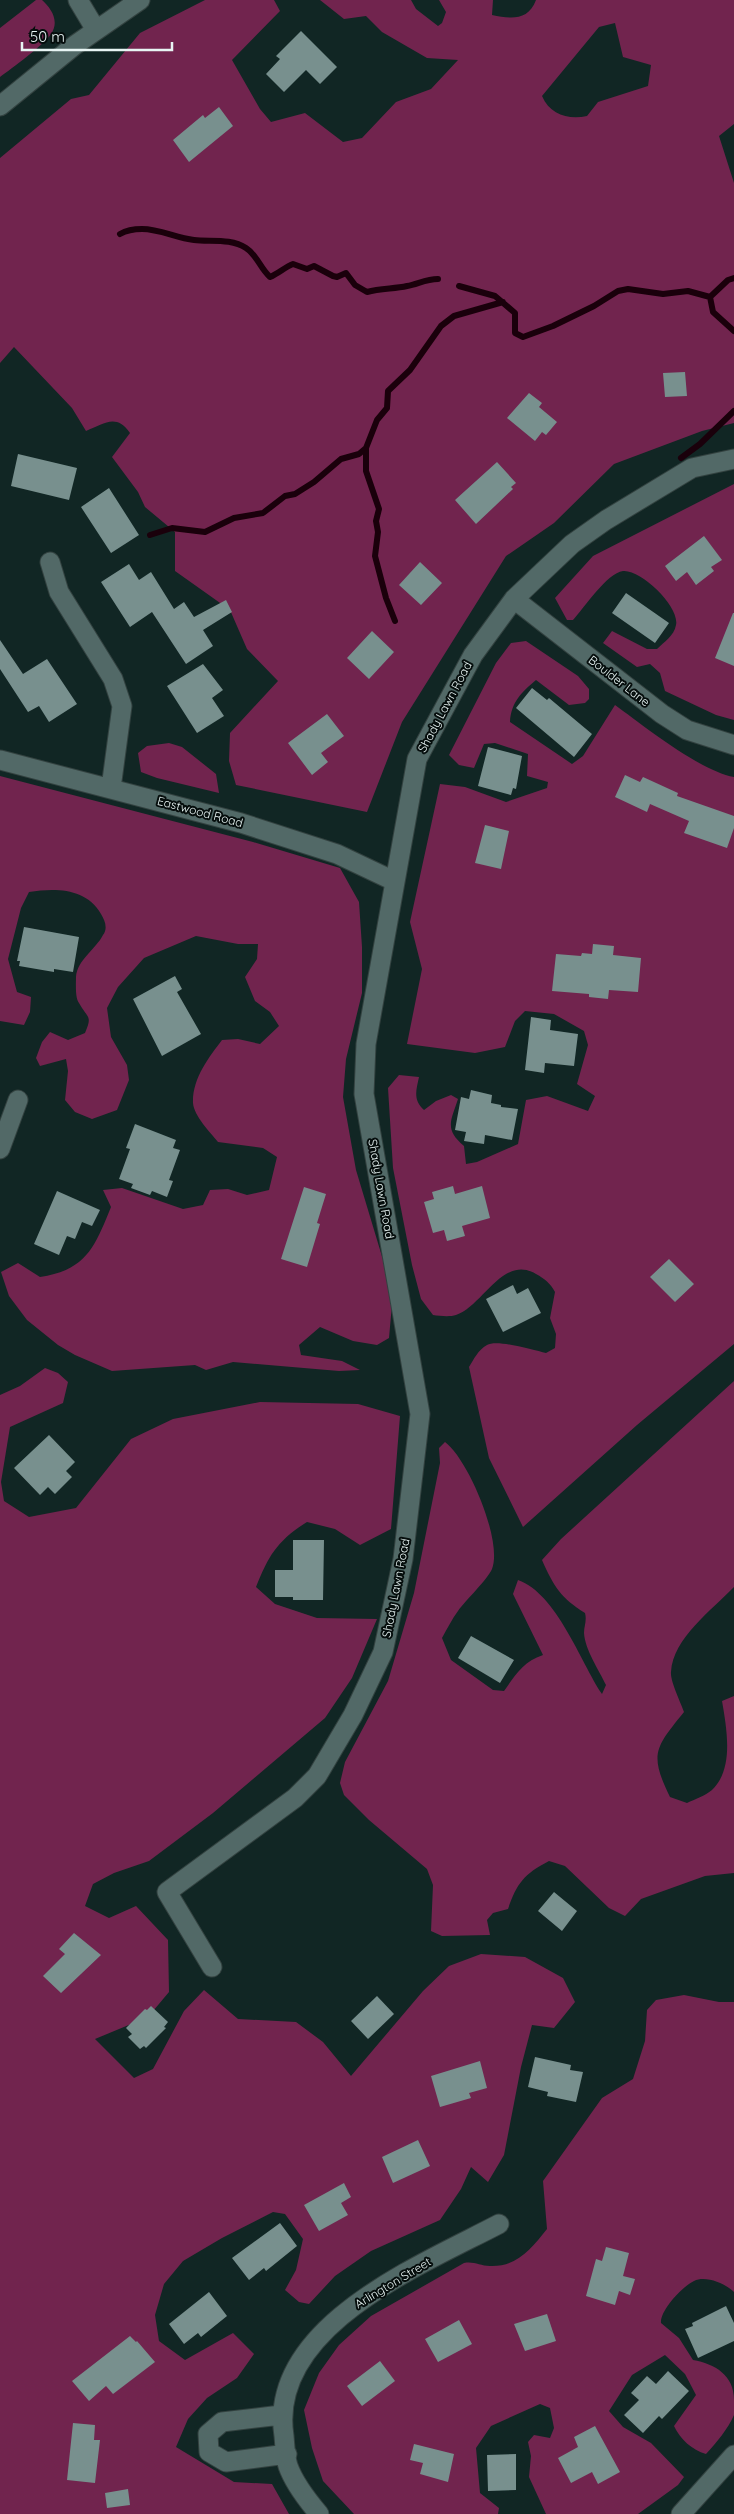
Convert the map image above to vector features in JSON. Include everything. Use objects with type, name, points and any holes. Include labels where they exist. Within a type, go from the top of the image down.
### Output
[{"type":"street","points":[[78,0],[96,30]]},
{"type":"street","points":[[0,106],[96,30],[140,0]]},
{"type":"street","name":"Shady Lawn Road","points":[[212,1967],[167,1895],[167,1892],[295,1798],[317,1776],[353,1715],[383,1652],[403,1559],[420,1414],[364,1094],[366,1044],[417,759],[473,655],[514,599],[572,544],[606,520],[692,468],[734,459]]},
{"type":"street","points":[[50,562],[59,592],[113,679],[122,706],[111,788]]},
{"type":"street","name":"Boulder Lane","points":[[514,599],[662,714],[687,730],[734,745]]},
{"type":"street","name":"Eastwood Road","points":[[0,760],[241,823],[337,854],[394,881]]},
{"type":"street","points":[[0,1149],[18,1100]]},
{"type":"street","name":"Arlington Street","points":[[320,2514],[308,2500],[288,2467],[281,2415],[292,2374],[303,2355],[316,2338],[356,2304],[414,2269],[499,2224]]},
{"type":"street","points":[[281,2415],[222,2422],[208,2434],[207,2442],[209,2452],[226,2462],[286,2454]]},
{"type":"street","points":[[681,2514],[734,2455]]},
{"type":"shaded area","points":[[36,0],[42,0],[51,11],[55,24],[54,29],[42,44],[0,77],[0,28]]},
{"type":"shaded area","points":[[205,0],[274,0],[280,11],[232,60],[260,109],[271,122],[305,113],[343,142],[362,138],[396,102],[431,89],[458,60],[427,58],[382,32],[366,16],[344,19],[320,0],[411,0],[416,9],[438,26],[442,23],[446,12],[439,0],[493,0],[492,15],[512,18],[528,12],[536,0],[734,0],[734,124],[719,136],[734,183],[734,423],[702,431],[614,464],[554,523],[506,556],[402,722],[367,812],[236,785],[229,761],[230,733],[278,681],[247,649],[230,610],[175,571],[175,532],[145,507],[138,492],[112,457],[130,433],[125,427],[120,423],[110,422],[86,431],[72,408],[14,347],[0,363],[0,158],[71,99],[89,95],[140,33]],"holes":[[[615,23],[623,57],[651,65],[648,86],[598,102],[587,116],[561,115],[550,108],[545,102],[542,96],[599,27]]]},
{"type":"shaded area","points":[[734,484],[734,720],[716,715],[665,691],[660,673],[650,664],[637,667],[603,643],[612,631],[647,649],[657,649],[673,632],[676,625],[676,617],[666,599],[649,582],[631,572],[623,571],[617,573],[603,584],[573,620],[567,620],[555,598],[593,556]]},
{"type":"shaded area","points":[[526,641],[578,676],[589,689],[589,699],[585,703],[569,705],[536,680],[522,693],[515,703],[510,722],[572,764],[583,756],[615,705],[689,757],[720,773],[734,777],[734,1344],[637,1425],[523,1527],[489,1458],[469,1367],[481,1349],[492,1343],[546,1353],[555,1348],[556,1334],[550,1318],[555,1292],[547,1282],[536,1274],[524,1270],[513,1271],[503,1276],[466,1310],[454,1316],[433,1315],[421,1299],[412,1265],[393,1168],[388,1088],[399,1075],[419,1077],[416,1091],[417,1099],[424,1110],[436,1101],[451,1095],[458,1099],[451,1129],[464,1146],[466,1164],[477,1162],[518,1144],[526,1100],[547,1096],[588,1111],[595,1096],[577,1084],[588,1045],[584,1031],[554,1014],[525,1011],[515,1021],[505,1047],[475,1053],[407,1044],[422,969],[410,922],[440,784],[465,787],[506,802],[547,788],[548,782],[527,776],[528,754],[495,743],[484,744],[474,768],[459,765],[449,755],[496,663],[511,643]]},
{"type":"shaded area","points":[[169,743],[182,747],[216,774],[219,793],[157,778],[141,772],[138,753],[147,746]]},
{"type":"shaded area","points":[[0,776],[253,842],[340,868],[359,902],[362,947],[362,993],[346,1059],[343,1097],[356,1170],[393,1293],[389,1338],[377,1345],[353,1341],[320,1327],[299,1345],[301,1355],[342,1361],[360,1370],[339,1371],[233,1362],[206,1370],[195,1365],[112,1371],[75,1355],[58,1345],[27,1320],[9,1296],[1,1272],[18,1263],[40,1277],[56,1274],[69,1269],[87,1254],[100,1233],[111,1207],[103,1190],[122,1188],[183,1209],[203,1205],[210,1190],[228,1189],[247,1195],[269,1190],[277,1157],[263,1148],[218,1142],[196,1113],[193,1094],[202,1069],[222,1040],[238,1039],[260,1044],[279,1026],[270,1012],[255,1001],[245,977],[257,959],[258,944],[238,944],[196,936],[144,958],[118,987],[107,1008],[111,1037],[127,1065],[129,1080],[117,1110],[92,1119],[75,1112],[65,1100],[68,1071],[66,1059],[40,1066],[36,1058],[42,1042],[50,1032],[68,1040],[85,1033],[89,1020],[77,998],[77,971],[83,960],[105,932],[104,919],[95,905],[79,895],[60,890],[29,892],[21,908],[8,959],[17,992],[31,997],[30,1012],[24,1025],[0,1021]]},
{"type":"shaded area","points":[[45,1368],[58,1373],[68,1382],[63,1403],[10,1427],[1,1482],[4,1501],[29,1517],[76,1508],[131,1439],[173,1419],[260,1402],[358,1404],[400,1416],[391,1529],[360,1545],[335,1529],[307,1522],[281,1542],[265,1566],[256,1587],[275,1604],[317,1618],[377,1619],[352,1678],[325,1718],[213,1813],[149,1861],[114,1873],[93,1884],[85,1906],[109,1918],[136,1906],[168,1940],[169,1992],[148,2017],[95,2039],[134,2078],[153,2069],[184,2011],[204,1990],[238,2019],[296,2022],[323,2042],[351,2076],[423,1991],[449,1966],[481,1954],[525,1957],[563,1978],[575,2002],[554,2028],[532,2025],[521,2067],[504,2155],[488,2182],[471,2167],[461,2189],[440,2220],[371,2251],[335,2276],[309,2304],[299,2302],[285,2290],[296,2270],[303,2239],[285,2214],[273,2212],[222,2238],[183,2261],[164,2284],[155,2315],[159,2341],[185,2360],[233,2333],[254,2354],[237,2378],[207,2398],[188,2419],[176,2447],[234,2482],[272,2484],[289,2514],[0,2514],[0,1395],[20,1386]]},
{"type":"shaded area","points":[[734,1381],[734,1587],[695,1625],[686,1636],[673,1660],[671,1676],[684,1712],[661,1743],[658,1761],[659,1771],[670,1797],[687,1803],[712,1790],[724,1771],[726,1760],[727,1736],[722,1701],[734,1696],[734,1873],[705,1876],[641,1899],[625,1916],[609,1908],[565,1866],[549,1861],[527,1875],[518,1886],[508,1909],[493,1913],[487,1920],[490,1935],[442,1936],[431,1931],[433,1885],[427,1869],[369,1820],[344,1795],[340,1783],[345,1762],[388,1681],[414,1593],[440,1463],[439,1448],[445,1442],[454,1451],[473,1482],[488,1521],[493,1540],[494,1556],[492,1569],[489,1574],[458,1611],[442,1638],[451,1660],[493,1690],[504,1691],[525,1665],[543,1655],[513,1594],[518,1580],[532,1588],[556,1614],[602,1694],[606,1685],[585,1640],[585,1613],[559,1591],[550,1578],[542,1560],[561,1539]]},
{"type":"shaded area","points":[[684,1995],[719,2002],[734,2002],[734,2292],[716,2281],[699,2279],[694,2281],[684,2288],[668,2305],[661,2323],[679,2338],[693,2360],[709,2364],[727,2377],[731,2384],[734,2400],[734,2415],[729,2425],[706,2454],[691,2447],[683,2440],[674,2426],[696,2395],[685,2374],[665,2355],[632,2375],[609,2411],[623,2427],[651,2443],[684,2477],[678,2485],[638,2514],[546,2514],[529,2477],[531,2456],[528,2442],[534,2435],[550,2438],[554,2428],[550,2408],[540,2404],[491,2426],[476,2448],[480,2493],[499,2508],[498,2514],[354,2514],[323,2481],[312,2448],[304,2410],[319,2373],[339,2345],[371,2316],[464,2263],[500,2266],[516,2260],[529,2250],[547,2229],[543,2181],[602,2098],[633,2079],[645,2041],[647,2010],[656,2000]]},
{"type":"building","points":[[301,31],[337,67],[320,84],[306,70],[284,92],[266,74],[280,59],[276,56]]},
{"type":"building","points":[[219,107],[233,126],[189,162],[173,140],[203,115],[205,118]]},
{"type":"building","points":[[685,372],[687,396],[665,397],[663,373]]},
{"type":"building","points":[[529,393],[542,403],[539,407],[557,422],[546,435],[542,432],[535,441],[507,418]]},
{"type":"building","points":[[18,454],[77,468],[69,500],[11,486]]},
{"type":"building","points":[[497,462],[516,483],[511,487],[513,489],[476,524],[455,500]]},
{"type":"building","points":[[109,488],[139,535],[111,553],[81,507]]},
{"type":"building","points":[[704,536],[722,560],[711,567],[714,571],[696,585],[687,572],[676,581],[665,566]]},
{"type":"building","points":[[420,562],[442,583],[421,605],[399,585]]},
{"type":"building","points":[[129,564],[139,580],[151,572],[174,609],[184,602],[194,617],[226,600],[232,612],[203,630],[213,646],[186,664],[152,612],[130,627],[101,582]]},
{"type":"building","points":[[626,593],[669,623],[655,643],[612,613]]},
{"type":"building","points":[[734,613],[734,666],[715,658]]},
{"type":"building","points":[[372,631],[394,652],[369,679],[347,658]]},
{"type":"building","points":[[0,640],[23,674],[47,659],[77,704],[49,722],[39,706],[28,712],[0,669]]},
{"type":"building","points":[[203,664],[223,690],[212,698],[224,716],[197,733],[167,686]]},
{"type":"building","points":[[532,688],[547,700],[549,698],[592,734],[574,757],[516,708]]},
{"type":"building","points":[[327,714],[344,736],[321,753],[328,762],[312,775],[288,743]]},
{"type":"building","points":[[488,747],[522,756],[516,789],[513,788],[511,795],[478,786]]},
{"type":"building","points":[[625,775],[640,782],[643,777],[678,793],[677,796],[734,816],[734,828],[727,848],[684,833],[689,821],[650,804],[647,812],[615,797]]},
{"type":"building","points":[[485,825],[509,831],[501,869],[475,863]]},
{"type":"building","points":[[24,927],[79,937],[73,972],[54,969],[54,972],[19,966],[20,961],[17,961]]},
{"type":"building","points":[[593,944],[614,946],[613,955],[641,958],[638,992],[609,990],[608,999],[589,997],[589,994],[552,991],[556,954],[581,956],[582,953],[592,954]]},
{"type":"building","points":[[175,976],[182,989],[177,992],[201,1034],[162,1056],[133,999]]},
{"type":"building","points":[[531,1017],[551,1020],[550,1030],[578,1034],[574,1066],[545,1063],[544,1073],[525,1070]]},
{"type":"building","points":[[471,1090],[492,1095],[491,1103],[501,1105],[501,1107],[518,1109],[512,1140],[485,1135],[484,1144],[464,1141],[466,1132],[455,1130],[461,1097],[469,1099]]},
{"type":"building","points":[[135,1124],[176,1140],[173,1148],[180,1150],[169,1180],[173,1181],[167,1197],[152,1191],[150,1195],[131,1188],[133,1184],[119,1179],[130,1149],[126,1148]]},
{"type":"building","points":[[453,1186],[455,1194],[482,1186],[490,1218],[462,1226],[465,1236],[447,1241],[444,1230],[433,1233],[424,1202],[434,1199],[432,1192]]},
{"type":"building","points":[[304,1187],[326,1194],[317,1223],[320,1224],[307,1267],[281,1259]]},
{"type":"building","points":[[57,1191],[100,1210],[92,1226],[82,1222],[75,1239],[67,1236],[59,1255],[34,1244]]},
{"type":"building","points":[[669,1259],[694,1284],[675,1302],[650,1277]]},
{"type":"building","points":[[513,1285],[517,1294],[528,1288],[541,1313],[503,1332],[486,1299]]},
{"type":"building","points":[[49,1435],[75,1462],[66,1471],[72,1477],[55,1494],[48,1487],[40,1495],[14,1468]]},
{"type":"building","points":[[293,1540],[324,1540],[323,1600],[293,1600],[293,1597],[275,1597],[275,1570],[293,1570]]},
{"type":"building","points":[[471,1636],[514,1660],[500,1683],[458,1658]]},
{"type":"building","points":[[554,1892],[577,1911],[562,1931],[538,1911]]},
{"type":"building","points":[[74,1933],[101,1955],[61,1993],[43,1976],[65,1954],[59,1949]]},
{"type":"building","points":[[377,1996],[394,2014],[368,2039],[351,2021]]},
{"type":"building","points":[[151,2006],[168,2022],[164,2027],[166,2028],[146,2048],[144,2046],[140,2049],[128,2037],[132,2034],[126,2028],[145,2009],[147,2010]]},
{"type":"building","points":[[535,2057],[571,2065],[570,2070],[583,2072],[576,2102],[547,2096],[548,2092],[528,2087]]},
{"type":"building","points":[[480,2061],[487,2088],[469,2093],[471,2098],[440,2107],[431,2076]]},
{"type":"building","points":[[418,2140],[430,2166],[393,2183],[382,2157]]},
{"type":"building","points":[[344,2183],[351,2197],[341,2203],[348,2215],[319,2231],[304,2205]]},
{"type":"building","points":[[280,2223],[297,2246],[266,2271],[264,2268],[249,2280],[232,2258]]},
{"type":"building","points":[[606,2247],[629,2253],[623,2276],[635,2279],[630,2295],[619,2291],[615,2305],[586,2296],[596,2259],[602,2261]]},
{"type":"building","points":[[209,2292],[227,2316],[201,2337],[198,2333],[184,2344],[169,2324]]},
{"type":"building","points":[[726,2306],[734,2323],[734,2341],[698,2358],[685,2329],[693,2326],[692,2323]]},
{"type":"building","points":[[547,2314],[556,2341],[525,2351],[514,2324]]},
{"type":"building","points":[[459,2320],[472,2344],[438,2362],[425,2339]]},
{"type":"building","points":[[130,2336],[137,2341],[155,2362],[113,2394],[106,2386],[89,2401],[72,2381]]},
{"type":"building","points":[[380,2361],[395,2381],[362,2406],[347,2386]]},
{"type":"building","points":[[668,2371],[689,2391],[662,2419],[659,2416],[643,2433],[624,2415],[639,2400],[631,2393],[647,2376],[656,2384]]},
{"type":"building","points":[[73,2423],[95,2425],[94,2440],[100,2440],[95,2483],[67,2480]]},
{"type":"building","points":[[595,2426],[620,2472],[598,2484],[592,2472],[571,2483],[558,2458],[578,2447],[574,2437]]},
{"type":"building","points":[[414,2444],[454,2454],[448,2482],[420,2474],[423,2463],[410,2460]]},
{"type":"building","points":[[516,2454],[516,2490],[488,2491],[487,2455]]},
{"type":"building","points":[[128,2489],[130,2505],[107,2508],[105,2493]]},
{"type":"waterway","points":[[120,234],[133,230],[149,229],[187,239],[234,243],[250,251],[270,277],[293,264],[307,269],[314,266],[337,277],[346,273],[355,285],[367,292],[438,279]]},
{"type":"waterway","points":[[459,286],[495,296],[515,313],[515,333],[523,337],[553,326],[594,306],[618,291],[628,289],[663,294],[688,291],[710,297],[728,280],[734,278]]},
{"type":"waterway","points":[[710,297],[713,312],[734,331]]},
{"type":"waterway","points":[[395,621],[386,598],[375,556],[378,532],[376,521],[379,509],[366,471],[366,448],[377,420],[387,408],[388,391],[410,370],[441,326],[454,316],[503,302]]},
{"type":"waterway","points":[[681,458],[700,444],[734,411]]},
{"type":"waterway","points":[[150,535],[172,528],[205,532],[234,518],[263,513],[285,496],[295,494],[314,482],[341,459],[359,454],[366,448]]}]
